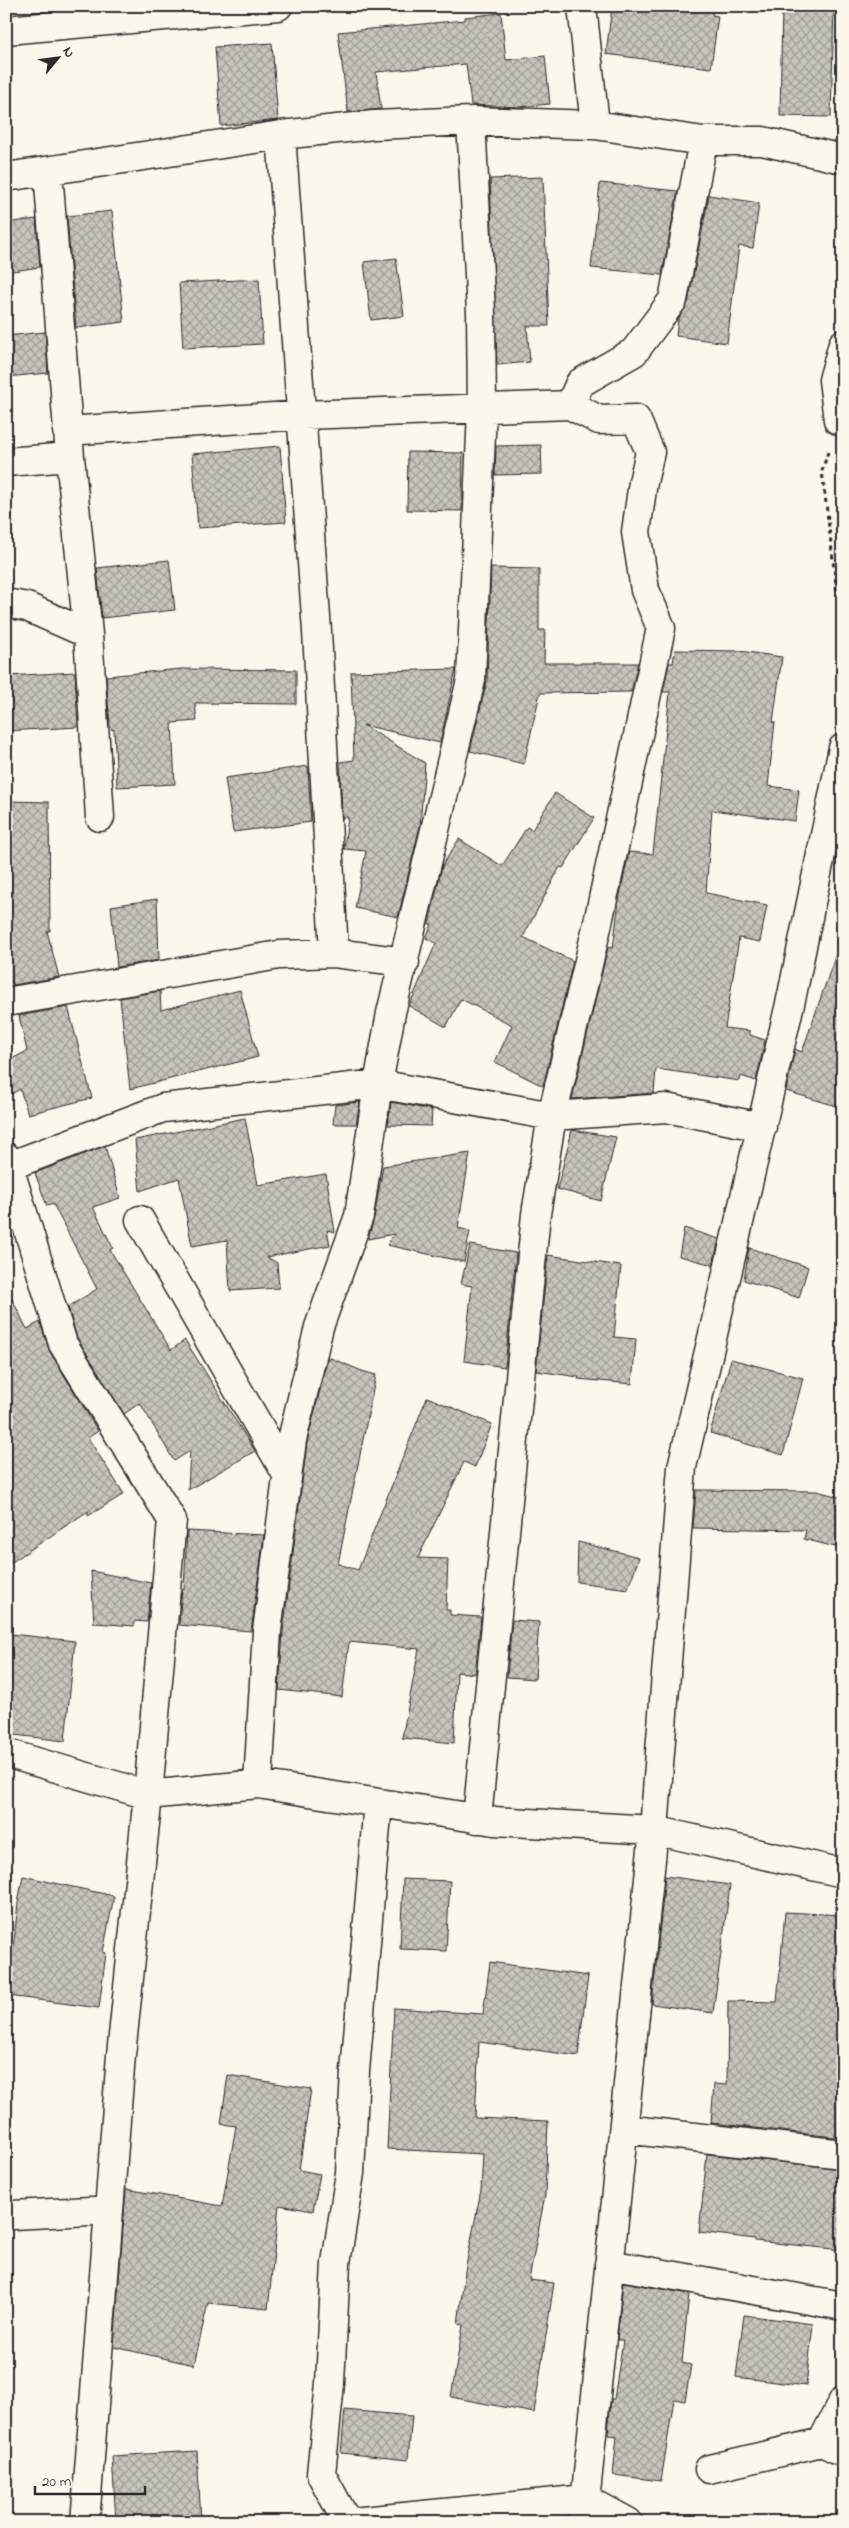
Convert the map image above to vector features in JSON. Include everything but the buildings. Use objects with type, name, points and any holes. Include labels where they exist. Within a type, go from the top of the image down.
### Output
[{"type":"street","points":[[6,30],[278,6]]},
{"type":"street","points":[[582,6],[595,125]]},
{"type":"street","points":[[258,1784],[267,1631],[286,1473],[292,1440],[319,1327],[360,1216],[378,1084],[392,1013],[471,680],[482,409],[481,313],[471,121]]},
{"type":"street","points":[[6,177],[281,135],[374,125],[471,121],[595,125],[703,141],[762,141],[843,159]]},
{"type":"street","points":[[281,135],[317,631],[334,953]]},
{"type":"street","points":[[570,405],[580,383],[634,352],[673,300],[703,141]]},
{"type":"street","points":[[48,170],[68,444],[88,634],[100,817]]},
{"type":"street","points":[[841,421],[834,380],[843,344]]},
{"type":"street","points":[[6,462],[68,444],[302,415],[570,405],[599,420],[636,419],[650,452],[643,482],[636,532],[645,590],[661,628],[598,927],[552,1116],[536,1214],[477,1818]]},
{"type":"street","points":[[6,603],[27,606],[88,634]]},
{"type":"street","points":[[584,2511],[654,1830],[682,1467],[836,813],[843,748]]},
{"type":"street","points":[[6,1002],[279,955],[334,953],[405,962]]},
{"type":"street","points":[[85,2522],[121,2055],[148,1795],[172,1520],[63,1344],[8,1161],[163,1108],[378,1084],[552,1116],[666,1108],[762,1127]]},
{"type":"street","points":[[140,1220],[286,1473]]},
{"type":"street","points":[[6,1753],[148,1795],[258,1784],[494,1822],[654,1830],[843,1873]]},
{"type":"street","points":[[347,2522],[321,2474],[330,2383],[336,2263],[350,2173],[355,2071],[378,1803]]},
{"type":"street","points":[[624,2129],[843,2154]]},
{"type":"street","points":[[12,2215],[109,2210]]},
{"type":"street","points":[[610,2264],[843,2306]]},
{"type":"street","points":[[709,2469],[832,2447],[843,2401]]},
{"type":"street","points":[[352,2522],[584,2511],[628,2522]]},
{"type":"path","points":[[841,421],[822,471],[837,592],[843,611]]}]
